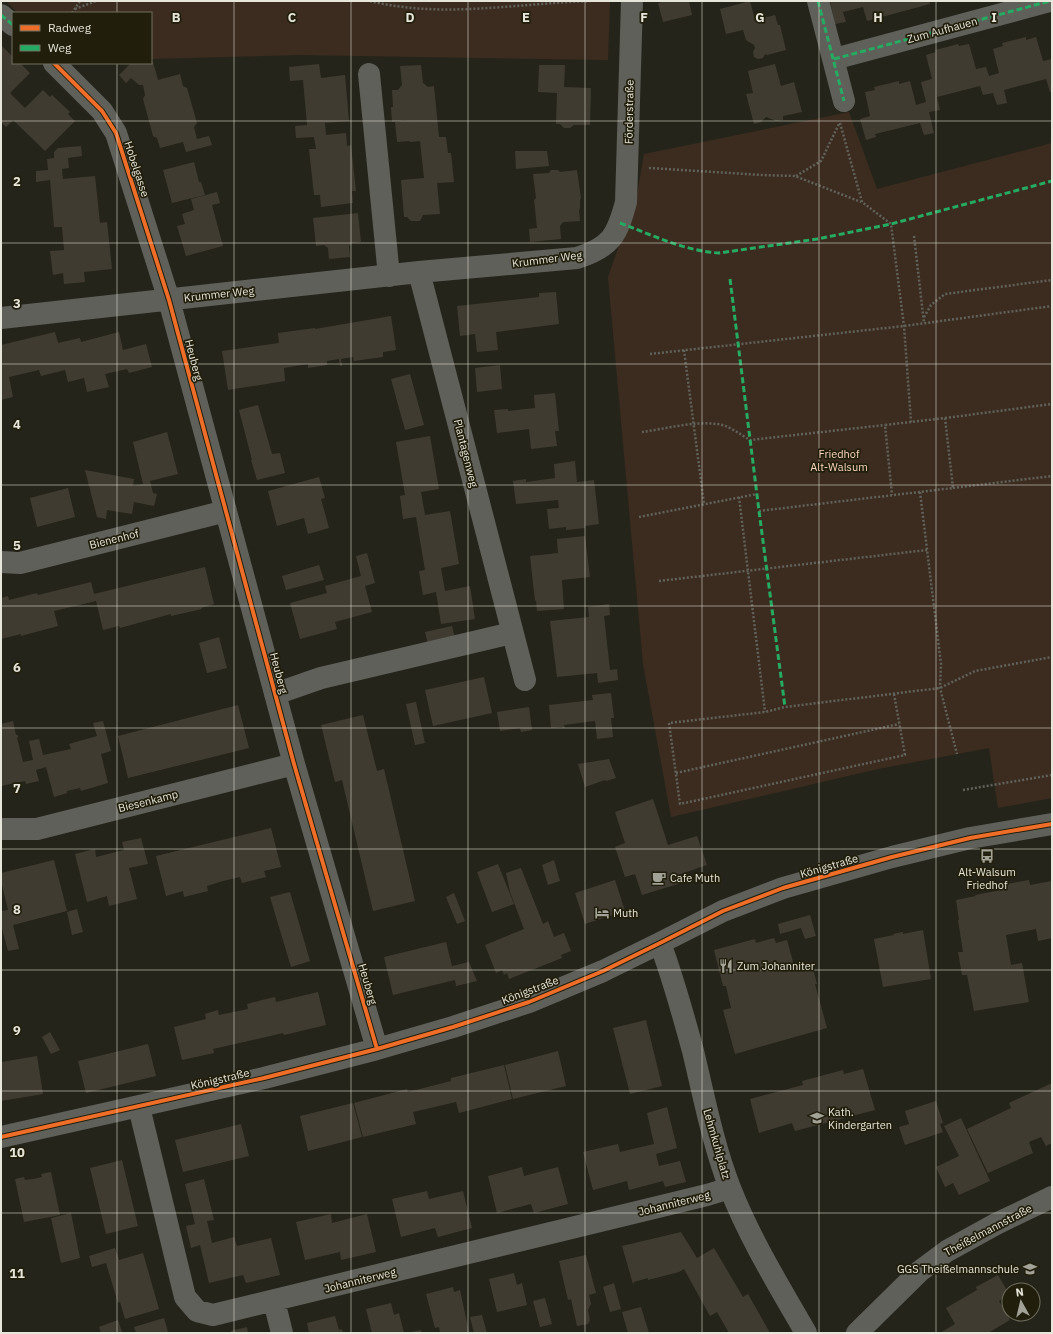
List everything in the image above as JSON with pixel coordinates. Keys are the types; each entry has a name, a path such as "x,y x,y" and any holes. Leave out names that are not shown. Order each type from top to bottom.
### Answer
{"street":[{"name":"Förderstraße","path":"620,223 626,202 628,166 632,1"},
{"path":"818,1 844,100"},
{"name":"Zum Aufhauen","path":"834,59 1050,1"},
{"path":"1,15 12,24"},
{"name":"Hobelgasse","path":"55,64 102,112 116,133 169,300"},
{"path":"369,74 388,276"},
{"name":"Krummer Weg","path":"1,318 419,272 577,258 593,253 609,242 620,223"},
{"name":"Plantagenweg","path":"419,272 525,680"},
{"name":"Heuberg","path":"169,300 294,764 377,1049"},
{"name":"Bienenhof","path":"1,562 20,563 226,512"},
{"path":"275,694 321,678 512,634"},
{"name":"Biesenkamp","path":"1,829 37,829 294,764"},
{"name":"Königstraße","path":"1,1137 264,1078 377,1049 453,1027 528,1002 603,971 723,911 783,888 892,857 962,840 1052,824"},
{"name":"Lehmkuhlplatz","path":"660,943 672,974 712,1132 730,1188 753,1239 806,1333"},
{"name":"Johanniterweg","path":"139,1107 185,1297 197,1311 213,1315 707,1195 730,1188"},
{"name":"Theißelmannstraße","path":"857,1333 920,1271 946,1251 996,1224 1052,1197"},
{"path":"274,1301 282,1333"}],"path":[{"path":"73,12 80,1"},
{"path":"75,9 96,1"},
{"path":"370,1 430,10 482,9 555,2 592,1"},
{"path":"795,176 821,161 840,123 844,100"},
{"path":"840,123 862,202"},
{"path":"628,166 795,176 862,202 892,224 904,326 911,422"},
{"path":"914,236 924,323"},
{"path":"924,317 931,305 946,294 1052,280"},
{"path":"650,354 904,326 1052,306"},
{"path":"684,350 704,504"},
{"path":"642,432 693,424 718,424 750,440 945,418 1052,404"},
{"path":"945,418 953,488"},
{"path":"885,425 892,495"},
{"path":"759,511 1052,476"},
{"path":"920,492 940,664 940,688 957,754"},
{"path":"639,518 756,494"},
{"path":"738,497 764,712"},
{"path":"659,581 927,550"},
{"path":"894,694 905,755 680,804 669,723 764,712 785,707 940,688 974,671 1052,657"},
{"path":"676,772 899,724"},
{"path":"963,790 1052,775"}],"green space":[{"path":"6,1 610,1 608,60 299,55 152,59 152,12 17,12"},
{"name":"Friedhof Alt-Walsum","path":"849,112 877,189 1052,143 1052,798 998,808 989,748 878,769 671,817 643,664 608,277 637,194 644,154"}],"building":[{"path":"665,1 689,1 692,15 663,22 658,3"},
{"path":"750,1 755,20 775,15 778,25 780,25 786,50 767,55 765,54 763,58 758,59 754,57 754,45 746,40 743,30 726,34 720,9"},
{"path":"830,1 929,1 930,4 867,21 863,7 843,12 846,22 835,24"},
{"path":"1026,37 1026,40 1036,37 1043,61 1052,59 1052,92 1050,92 1046,79 1004,90 1007,103 997,105 993,93 983,95 980,86 937,97 940,110 929,112 934,133 924,135 920,123 875,134 876,137 866,140 860,119 870,116 865,92 875,90 874,87 899,81 899,84 910,81 916,105 926,102 921,82 932,79 926,55 936,52 935,50 958,44 959,46 969,44 976,69 986,67 989,76 999,73 993,49 1003,46 1002,43"},
{"path":"1,45 12,56 12,64 21,64 30,73 10,93 25,108 43,90 50,97 52,95 70,112 68,114 75,121 45,151 13,120 6,127 1,122"},
{"path":"152,62 158,80 180,74 183,86 187,88 197,123 194,127 197,139 209,136 212,145 186,152 183,142 160,148 157,138 153,136 143,99 145,95 143,85 139,85 131,78 126,83 119,75 130,64 152,64"},
{"path":"319,64 321,78 345,75 349,121 325,123 326,135 346,133 347,146 351,145 356,191 352,191 353,203 321,207 320,195 314,195 309,149 316,149 314,137 296,138 295,126 307,125 303,80 290,81 289,67"},
{"path":"775,64 781,86 794,82 802,112 783,116 783,120 776,121 766,117 761,122 754,124 746,94 753,93 748,71"},
{"path":"421,65 423,83 428,87 434,86 439,137 446,137 448,153 451,153 454,182 437,183 440,214 423,215 420,221 411,221 407,217 404,217 401,180 424,178 420,141 397,142 395,122 409,120 392,122 392,90 398,90 402,85 400,66"},
{"path":"539,65 565,65 564,87 591,88 590,125 574,125 570,128 564,128 560,124 556,124 557,93 538,92"},
{"path":"81,146 82,156 68,158 69,168 62,169 63,179 95,176 100,223 107,222 112,269 84,272 85,282 64,284 63,273 53,275 50,251 64,250 62,227 54,227 50,180 36,182 36,171 48,170 47,159 54,158 54,152 58,148"},
{"path":"515,151 547,151 549,166 516,169"},
{"path":"194,162 199,182 201,182 205,195 172,203 163,170"},
{"path":"551,170 558,170 560,172 577,170 581,198 579,210 580,221 563,222 560,226 561,239 530,242 529,229 537,228 534,200 536,198 533,174 549,173"},
{"path":"217,192 220,203 212,205 223,246 186,256 177,226 185,224 182,214 194,210 191,199"},
{"path":"358,213 361,242 352,243 349,246 350,257 329,259 328,248 324,245 316,246 313,218"},
{"path":"556,292 559,324 496,332 498,350 477,352 475,334 460,336 457,306 539,297 539,293"},
{"path":"391,316 396,350 383,352 383,357 354,361 353,357 341,359 342,366 340,366 339,359 327,361 327,365 308,368 308,364 284,368 285,381 228,390 222,351 279,343 278,333 315,329"},
{"path":"55,332 58,343 80,338 81,342 119,332 123,350 146,344 152,367 129,373 127,369 105,374 109,387 87,392 84,378 68,382 65,370 41,376 39,370 9,377 13,397 1,400 1,345"},
{"path":"500,365 502,389 477,392 475,368"},
{"path":"410,374 424,425 405,430 391,379"},
{"path":"555,393 559,431 555,431 557,446 531,449 529,429 497,433 494,410 508,409 508,411 535,408 534,395"},
{"path":"258,405 272,454 280,453 285,473 257,480 239,410"},
{"path":"167,432 178,474 150,481 153,493 157,494 154,506 134,502 132,514 107,510 106,519 97,517 85,470 134,479 133,486 143,484 133,442"},
{"path":"430,436 439,489 421,492 425,515 450,511 459,564 441,568 445,591 470,586 475,619 441,624 436,592 423,595 419,571 425,570 416,517 403,519 400,496 405,495 396,442"},
{"path":"575,461 577,482 594,480 599,524 585,526 585,528 566,530 566,527 549,529 547,509 559,508 558,500 516,504 513,481 526,479 526,482 555,478 554,464"},
{"path":"319,477 325,498 321,499 329,528 308,534 304,518 277,526 268,491"},
{"path":"68,488 75,517 37,527 30,498"},
{"path":"585,536 590,577 562,580 564,609 537,611 530,556 558,553 557,539"},
{"path":"367,553 375,583 365,586 372,612 335,622 337,629 300,639 290,603 327,593 325,586 361,576 356,556"},
{"path":"319,565 324,580 286,590 282,576"},
{"path":"205,567 214,604 201,608 202,609 171,616 171,614 120,628 119,626 103,630 96,601 54,611 58,626 21,636 21,634 1,639 1,598 8,596 9,600 37,593 38,595 91,582 94,594"},
{"path":"609,604 610,615 604,616 610,670 617,669 618,680 598,683 597,673 557,677 550,621 589,617 588,607"},
{"path":"452,626 455,638 428,644 425,632"},
{"path":"219,637 227,668 207,673 199,643"},
{"path":"484,677 492,713 433,726 425,690"},
{"path":"611,693 614,718 611,718 613,737 597,739 595,721 564,725 565,728 551,728 549,705 593,700 592,695"},
{"path":"416,702 425,743 415,745 406,704"},
{"path":"238,705 249,748 128,778 118,736"},
{"path":"529,707 532,730 521,732 520,728 500,731 497,712"},
{"path":"363,715 377,771 384,769 415,901 373,911 342,780 335,782 321,725"},
{"path":"13,721 16,735 18,735 17,738 23,762 33,760 29,741 39,739 43,755 71,749 69,744 97,736 93,723 103,721 111,751 101,754 108,783 81,791 80,788 67,791 67,793 54,797 46,767 36,770 39,781 26,784 25,781 1,786 1,724"},
{"path":"609,759 616,778 585,787 578,764"},
{"path":"653,799 668,845 697,836 707,865 678,875 681,883 642,895 635,874 625,877 615,847 625,843 615,812"},
{"path":"271,828 281,867 264,871 266,877 242,883 240,877 207,886 208,891 184,897 183,891 166,896 156,856"},
{"path":"141,838 148,864 129,868 137,899 109,906 107,896 87,902 75,854 95,849 96,857 124,850 122,842"},
{"path":"54,860 67,911 13,925 19,949 8,951 1,925 1,911 8,910 1,881 1,873"},
{"path":"554,860 560,881 548,885 542,865"},
{"path":"498,864 514,904 492,912 477,872"},
{"path":"521,868 543,924 548,921 554,937 564,933 571,951 561,955 562,958 509,979 507,973 504,975 502,970 496,973 485,945 524,929 510,892 506,873"},
{"path":"615,880 625,911 585,924 575,893"},
{"path":"1029,880 1030,885 1052,881 1052,938 1038,941 1036,929 1006,935 1011,965 1022,963 1029,1002 974,1011 967,975 962,975 958,952 963,952 956,900 1006,889 1006,884"},
{"path":"290,892 310,961 291,967 270,897"},
{"path":"454,893 465,921 457,924 446,897"},
{"path":"77,909 83,932 72,935 67,912"},
{"path":"810,915 816,936 805,939 801,928 780,934 778,924"},
{"path":"923,930 931,979 883,987 874,939 903,932 903,934"},
{"path":"774,938 776,943 787,940 795,969 806,966 813,969 817,984 815,984 827,1028 735,1054 723,1010 731,1008 726,986 723,986 714,950 755,939 756,943"},
{"path":"446,942 452,966 469,962 477,981 456,986 455,980 393,995 384,957"},
{"path":"318,992 326,1025 213,1049 214,1053 182,1060 174,1027 206,1019 205,1014 218,1010 219,1015 248,1009 247,1004 262,1000 275,997 276,1002"},
{"path":"646,1020 662,1086 630,1094 613,1028"},
{"path":"50,1032 60,1050 51,1054 42,1037"},
{"path":"148,1044 156,1076 86,1093 78,1061"},
{"path":"558,1051 566,1086 513,1099 505,1065"},
{"path":"37,1056 43,1094 1,1101 1,1062"},
{"path":"504,1065 512,1099 459,1113 456,1102 413,1112 416,1124 363,1137 354,1103 407,1089 408,1092 451,1081 451,1078"},
{"path":"863,1069 875,1110 795,1131 792,1123 759,1133 750,1099 803,1085 802,1081 843,1070 844,1074"},
{"path":"1052,1083 1052,1143 1046,1146 1041,1137 1029,1142 1033,1153 988,1173 967,1129 1011,1108 1009,1103"},
{"path":"936,1101 943,1123 940,1124 943,1132 905,1145 899,1127 909,1124 905,1111"},
{"path":"353,1103 362,1137 308,1151 300,1116"},
{"path":"667,1107 677,1148 656,1154 659,1166 680,1161 686,1182 665,1187 663,1181 629,1190 627,1181 593,1190 583,1152 618,1144 620,1152 654,1144 647,1113"},
{"path":"961,1118 990,1181 959,1195 953,1183 945,1187 936,1167 959,1156 944,1126"},
{"path":"241,1124 249,1156 183,1172 175,1140"},
{"path":"122,1160 138,1226 106,1234 90,1168"},
{"path":"522,1167 524,1176 558,1167 568,1204 534,1213 531,1204 497,1213 488,1176"},
{"path":"51,1172 60,1215 24,1222 15,1179 24,1177 25,1180 33,1179 42,1177 41,1174"},
{"path":"204,1179 214,1220 207,1221 212,1243 234,1237 237,1246 271,1238 280,1275 246,1283 243,1275 209,1283 200,1245 191,1248 186,1226 195,1224 185,1184"},
{"path":"427,1191 429,1199 463,1191 472,1228 438,1237 435,1228 401,1237 392,1199"},
{"path":"71,1213 80,1258 61,1263 51,1218"},
{"path":"331,1214 332,1223 367,1214 376,1252 341,1260 340,1252 305,1260 296,1222"},
{"path":"681,1232 697,1258 714,1248 743,1297 748,1294 770,1333 729,1333 717,1312 710,1316 684,1269 679,1272 634,1282 633,1284 622,1246"},
{"path":"115,1248 119,1260 143,1253 159,1309 125,1319 120,1302 118,1303 106,1263 92,1267 89,1256"},
{"path":"586,1255 596,1293 589,1295 591,1304 588,1310 590,1320 588,1324 577,1326 571,1299 568,1300 559,1261"},
{"path":"514,1273 517,1285 522,1283 527,1305 497,1312 489,1279"},
{"path":"998,1275 1002,1282 1001,1300 999,1301 1001,1304 1001,1322 1007,1322 988,1333 940,1333 955,1324 946,1308 977,1290 976,1287"},
{"path":"614,1283 621,1309 610,1312 603,1287"},
{"path":"453,1287 454,1292 460,1290 469,1332 440,1333 439,1327 435,1328 426,1294"},
{"path":"545,1298 552,1324 540,1327 533,1301"},
{"path":"391,1303 394,1315 399,1313 404,1333 372,1333 366,1309"},
{"path":"641,1307 649,1333 628,1333 622,1312"},
{"path":"482,1315 487,1333 474,1333 470,1317"},
{"path":"335,1316 339,1330 342,1329 343,1333 309,1333 307,1323"},
{"path":"164,1318 168,1332 136,1333 134,1327"},
{"path":"118,1320 122,1332 101,1333 99,1327"},
{"path":"247,1327 248,1333 231,1333 231,1331"},
{"path":"421,1330 422,1333 410,1333 410,1332"}],"marked path":[{"path":"818,1 844,101"},
{"path":"834,59 1050,1"},
{"path":"1,15 12,24"},
{"path":"620,223 681,246 706,252 719,253 817,239 891,224 1052,181"},
{"path":"730,279 785,707"}],"cycle path":[{"path":"55,64 102,111 116,133 169,300 294,764 377,1049"},
{"path":"1,1137 264,1078 377,1049 453,1027 529,1002 603,971 723,911 783,888 892,857 970,838 1052,824"}],"place":[{"name":"Alt-Walsum Friedhof","path":"987,856"},
{"name":"Cafe Muth","path":"659,878"},
{"name":"Muth","path":"602,913"},
{"name":"Zum Johanniter","path":"726,966"},
{"name":"Kath. Kindergarten","path":"817,1118"},
{"name":"GGS Theißelmannschule","path":"1030,1269"}]}
